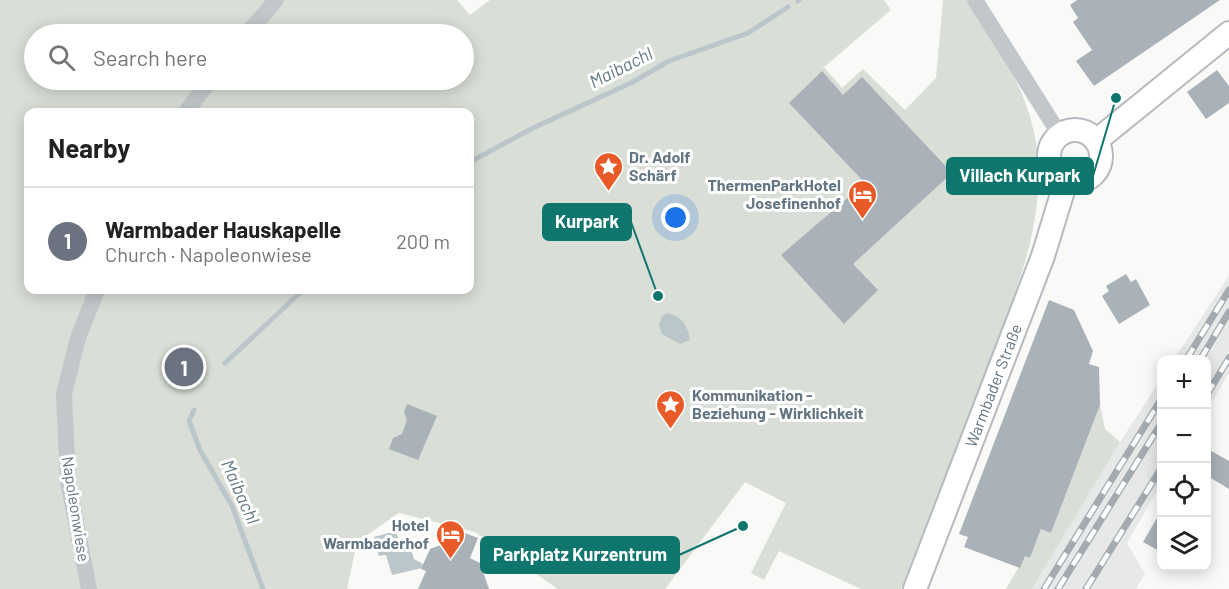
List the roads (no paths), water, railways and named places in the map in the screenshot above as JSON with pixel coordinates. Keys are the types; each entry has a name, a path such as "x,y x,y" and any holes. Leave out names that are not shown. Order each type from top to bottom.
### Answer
{"street":[{"path":"256,24 276,0"},
{"path":"975,0 1060,135"},
{"path":"1096,141 1229,33"},
{"path":"189,108 202,90"},
{"path":"1075,130 1090,135 1096,141 1101,156 1096,172 1082,181 1066,181 1056,174 1049,162 1051,146 1060,135 1075,130"},
{"name":"Warmbader Straße","path":"915,589 1043,256 1066,181"},
{"name":"Napoleonwiese","path":"89,589 68,481 64,394 78,338 95,294"}],"waterway":[{"name":"Maibachl","path":"474,160 533,128 631,83 669,61 748,33 788,7"},
{"name":"Maibachl","path":"225,363 299,294"},
{"name":"Maibachl","path":"194,410 189,421 200,450 232,506 263,589"}],"railway":[{"path":"1189,355 1229,290"},
{"path":"1203,355 1229,312"},
{"path":"1211,388 1229,358"},
{"path":"1044,589 1157,406"},
{"path":"1058,589 1157,430"},
{"path":"1086,589 1157,475"}],"place":[{"name":"Villach Kurpark","path":"1116,98"},
{"name":"Dr. Adolf Schärf","path":"608,192"},
{"name":"ThermenParkHotel Josefinenhof","path":"862,220"},
{"name":"Kurpark","path":"658,296"},
{"name":"Warmbader Hauskapelle","path":"184,367"},
{"name":"Kommunikation - Beziehung - Wirklichkeit","path":"671,430"},
{"name":"Parkplatz Kurzentrum","path":"743,526"},
{"name":"Hotel Warmbaderhof","path":"450,560"}]}
